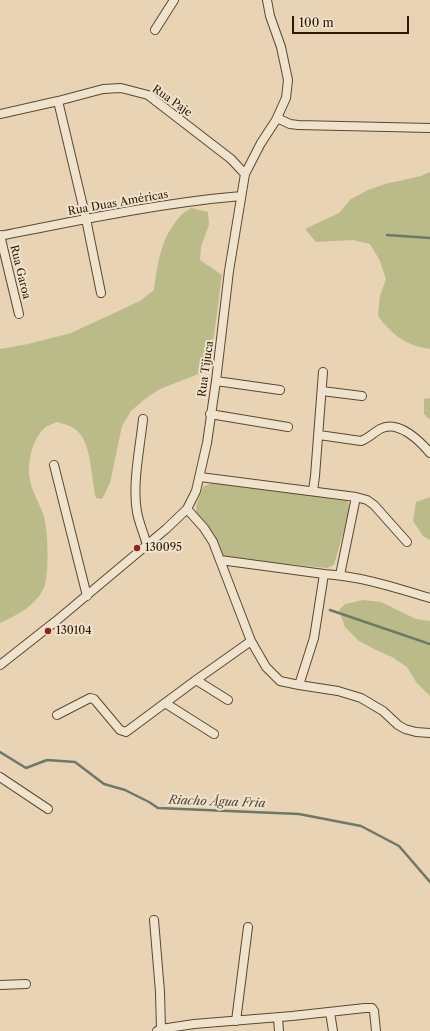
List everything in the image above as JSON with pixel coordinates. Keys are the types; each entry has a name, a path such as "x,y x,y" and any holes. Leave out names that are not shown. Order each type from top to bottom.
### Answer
{"street":[{"path":"155,30 174,0"},
{"name":"Rua Tijuca","path":"0,665 87,596 188,509 196,491 207,444 229,271 245,174 260,144 277,118 286,98 288,80 282,47 270,16 267,0"},
{"name":"Rua Paje","path":"0,114 103,89 121,88 148,95 231,159 245,174"},
{"path":"58,101 86,219 101,294"},
{"path":"277,118 290,124 298,125 430,128"},
{"name":"Rua Duas Américas","path":"0,236 86,219 206,199 241,196"},
{"name":"Rua Garoa","path":"0,236 19,314"},
{"path":"313,492 319,435 323,372"},
{"path":"216,381 280,390"},
{"path":"322,391 362,396"},
{"path":"210,414 288,427"},
{"path":"143,419 137,473 136,504 137,513 147,545"},
{"path":"319,435 361,441 368,438 381,428 391,427 406,431 430,453"},
{"path":"54,465 87,596"},
{"path":"200,476 356,497 367,500 374,505 407,542"},
{"path":"340,575 356,497"},
{"path":"188,509 204,528 213,542 251,641 259,656 272,673 280,680 299,685 338,691 361,698 383,711 398,725 405,729 416,732 430,733"},
{"path":"220,560 340,575 430,598"},
{"path":"299,685 314,638 324,574"},
{"path":"57,715 90,698 94,700 120,730 124,732 129,731 196,680 251,641"},
{"path":"196,680 228,700"},
{"path":"165,704 214,734"},
{"path":"0,777 48,810"},
{"path":"154,920 160,992 159,1030 194,1024 278,1018 372,1008 374,1010 376,1031"},
{"path":"236,1021 248,927"},
{"path":"0,985 26,984"},
{"path":"330,1012 333,1031"},
{"path":"278,1018 279,1031"}],"green space":[{"path":"430,172 430,349 406,342 394,334 378,316 380,296 386,279 380,261 370,244 353,240 316,242 305,229 339,213 351,199 368,190 385,184 421,176"},
{"path":"191,208 208,212 209,225 201,247 200,260 222,275 210,366 206,371 160,389 131,411 122,426 110,483 102,499 96,498 88,451 81,434 71,426 57,422 47,426 41,431 32,451 29,474 31,485 43,512 48,554 47,576 43,590 30,606 19,614 0,623 0,349 28,344 71,333 140,301 154,290 158,262 167,236 180,216"},
{"path":"430,398 430,420 424,414 424,399"},
{"path":"213,482 347,499 350,509 334,565 327,568 229,558 223,556 214,537 196,512 196,506 203,487"},
{"path":"430,497 430,540 423,536 413,521 416,502"},
{"path":"363,600 381,602 416,619 430,621 430,696 416,682 407,667 392,657 359,641 345,627 339,610 345,604"}],"waterway":[{"name":"Riacho Água Fria","path":"387,235 430,238"},
{"path":"330,610 430,644"},
{"name":"Riacho Água Fria","path":"0,752 26,768 47,760 75,762 104,784 125,790 158,808 299,814 361,826 399,846 430,882"}],"place":[{"name":"130095","path":"137,548"},
{"name":"130104","path":"48,631"}]}
